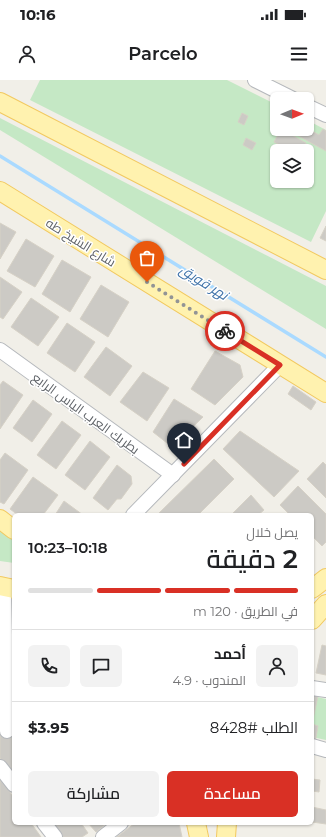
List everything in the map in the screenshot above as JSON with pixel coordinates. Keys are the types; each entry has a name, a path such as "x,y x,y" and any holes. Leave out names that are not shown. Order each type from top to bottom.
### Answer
{"main road":[{"path":"0,102 326,270"},
{"name":"شارع الشيخ طه","path":"0,191 326,393"},
{"path":"0,519 12,528"},
{"path":"314,587 326,578"},
{"path":"314,618 326,604"},
{"path":"196,825 199,837"},
{"path":"226,837 228,825"}],"street":[{"path":"255,80 279,92"},
{"path":"314,110 326,116"},
{"name":"بطريك العرب الياس الرابع","path":"0,350 173,475"},
{"path":"135,513 280,365"},
{"path":"6,587 2,665 7,731"},
{"path":"314,688 326,690"},
{"path":"314,747 326,750"},
{"path":"0,767 12,782"},
{"path":"46,825 55,837"},
{"path":"104,837 119,825"}],"green space":[{"path":"40,80 227,80 270,102 270,136 314,136 314,124 326,130 326,211 311,242 30,100"},
{"path":"0,118 326,286 326,329 0,130"},
{"path":"0,530 12,539 12,563 0,561"},
{"path":"314,696 326,699 326,740 314,737"}],"building":[{"path":"242,113 248,116 244,125 238,122"},
{"path":"323,129 326,131 326,151 299,136 314,136 314,132 319,135"},
{"path":"277,136 294,136 306,143 278,144 274,142"},
{"path":"246,138 256,143 252,150 243,145"},
{"path":"0,223 16,232 0,259"},
{"path":"326,226 326,241 320,238"},
{"path":"26,239 54,256 35,287 7,271"},
{"path":"62,260 91,277 70,312 42,294"},
{"path":"0,277 22,292 3,319 0,317"},
{"path":"101,285 129,302 108,337 80,319"},
{"path":"31,298 59,317 38,346 11,327"},
{"path":"67,323 95,342 75,372 47,353"},
{"path":"106,347 132,366 110,396 84,377"},
{"path":"215,351 240,365 243,377 215,405 191,389"},
{"path":"143,372 169,388 147,421 120,402"},
{"path":"3,381 23,395 0,429 0,385"},
{"path":"293,386 316,402 311,410 288,394"},
{"path":"174,399 203,417 176,443 167,443 153,432"},
{"path":"33,400 52,414 32,442 13,428"},
{"path":"62,421 81,435 56,469 37,455"},
{"path":"240,431 299,471 274,497 223,449"},
{"path":"90,441 110,457 85,490 65,475"},
{"path":"5,453 28,470 4,504 0,502 0,460"},
{"path":"214,459 234,479 200,513 159,513"},
{"path":"323,462 326,465 326,498 307,479"},
{"path":"117,465 131,476 132,484 121,499 117,499 108,510 93,498"},
{"path":"33,477 58,495 44,513 15,513 10,509"},
{"path":"298,486 326,514 326,542 322,546 314,538 314,513 288,513 280,505"},
{"path":"251,495 264,510 260,513 233,513"},
{"path":"64,501 80,513 56,513"},
{"path":"322,645 326,646 326,675 316,673"},
{"path":"314,695 318,696 314,715"},
{"path":"314,725 318,726 314,743"},
{"path":"12,731 12,774 0,758 0,736"},
{"path":"0,778 12,795 12,825 32,825 41,837 0,837"},
{"path":"314,779 320,780 319,792 314,791"},
{"path":"314,807 326,810 326,824 314,822"},
{"path":"51,825 82,825 88,833 82,837 60,837"},
{"path":"90,825 105,825 96,832"},
{"path":"132,825 179,825 182,837 117,837"}],"waterway":[{"name":"نهر قويق","path":"0,156 326,357"}],"way so far":[{"path":"147,282 225,331"}],"route":[{"path":"184,464 280,365 225,331"}]}
